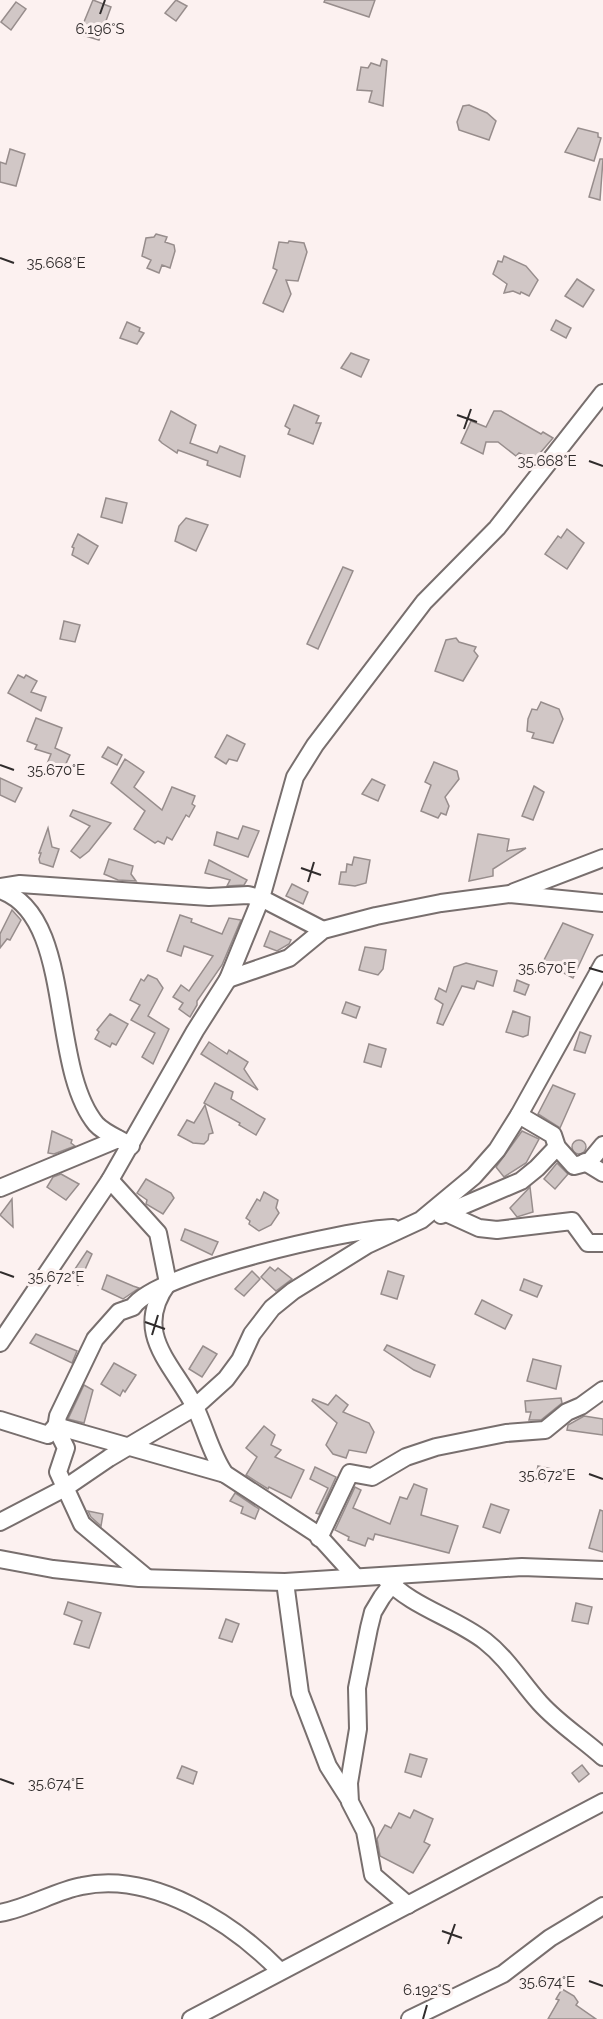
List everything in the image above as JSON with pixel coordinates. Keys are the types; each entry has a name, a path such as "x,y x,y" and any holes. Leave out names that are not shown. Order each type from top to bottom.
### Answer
{"street":[{"path":"2,1339 110,1180 124,1142 228,979 261,898 295,777 315,745 424,602 497,528 603,393"},
{"path":"510,894 603,858"},
{"path":"3,887 209,897 249,895 261,898 323,930"},
{"path":"0,907 3,887"},
{"path":"3,887 37,921 50,958 74,1082 88,1114 98,1126 124,1142"},
{"path":"228,979 289,958 323,930 376,915 510,894 603,903"},
{"path":"421,1220 487,1162 519,1115 603,964"},
{"path":"519,1115 553,1135 557,1147 574,1166 592,1159 603,1145"},
{"path":"0,1188 124,1142"},
{"path":"0,1522 65,1488 195,1407 226,1379 240,1360 252,1334 272,1308 313,1277 400,1228 446,1214 520,1181 537,1168 557,1147"},
{"path":"585,1162 603,1173"},
{"path":"110,1180 158,1233 168,1283 154,1309 154,1331 166,1364 195,1407 218,1463 225,1474"},
{"path":"446,1214 479,1228 497,1230 572,1221 588,1243 603,1243"},
{"path":"0,1420 48,1435 56,1426 62,1404 105,1325 119,1312 133,1307 139,1298 168,1283 301,1243 362,1231 400,1228"},
{"path":"320,1538 350,1473 372,1478 406,1457 436,1447 506,1433 544,1430 603,1390"},
{"path":"56,1426 225,1474 380,1578 407,1599 483,1640 504,1657 553,1716 574,1737 588,1744 603,1757"},
{"path":"56,1426 66,1448 58,1472 82,1524 147,1578"},
{"path":"0,1559 53,1569 147,1578 285,1582 380,1578 522,1566 603,1570"},
{"path":"350,1802 349,1783 358,1729 357,1688 380,1578"},
{"path":"285,1582 300,1693 328,1766 350,1802 364,1831 373,1875 408,1905"},
{"path":"191,2019 603,1802"},
{"path":"0,1913 24,1909 82,1886 117,1884 161,1892 193,1906 244,1938 280,1971"},
{"path":"410,2019 503,1974 550,1938 603,1906"}],"building":[{"path":"93,0 111,7 99,40 79,34"},
{"path":"176,0 187,6 176,21 165,13"},
{"path":"325,0 375,0 369,17 324,2"},
{"path":"16,2 26,9 11,30 1,22"},
{"path":"382,59 387,61 383,106 369,102 372,91 357,90 361,67 368,68 371,63 380,66"},
{"path":"469,105 487,113 496,121 489,140 459,130 457,122 463,106"},
{"path":"578,128 598,133 598,137 601,138 594,161 565,152"},
{"path":"10,149 25,154 16,186 0,182 0,162 6,164"},
{"path":"600,159 603,159 600,200 589,197"},
{"path":"156,234 167,237 165,242 174,245 175,251 170,268 162,265 159,273 147,268 151,260 142,256 146,238 154,237"},
{"path":"289,241 304,243 307,252 298,281 286,280 291,294 283,312 263,303 277,270 273,268 279,242 288,243"},
{"path":"504,256 526,266 538,280 529,296 513,291 504,293 507,284 493,274 498,261 502,262"},
{"path":"577,279 594,290 583,307 565,296"},
{"path":"556,320 571,328 566,338 551,330"},
{"path":"127,322 140,328 139,331 144,333 137,344 120,338"},
{"path":"351,353 369,360 361,377 341,368"},
{"path":"294,405 319,416 316,423 321,423 313,444 288,434 290,429 285,426"},
{"path":"171,411 196,425 190,443 217,453 220,446 245,456 240,477 207,465 208,461 178,450 177,453 162,443 159,440"},
{"path":"494,411 501,411 541,434 543,432 553,438 534,460 519,453 516,456 498,442 486,442 483,454 461,443 471,421 486,427"},
{"path":"106,498 127,503 122,523 101,517"},
{"path":"186,518 208,525 196,551 175,541 179,526"},
{"path":"567,529 584,543 567,569 545,554 558,536 561,538"},
{"path":"78,534 98,546 88,564 72,555 74,548 72,547"},
{"path":"343,567 353,571 318,649 307,644"},
{"path":"64,621 80,625 75,642 60,639"},
{"path":"456,638 459,642 476,647 474,651 478,656 463,681 435,671 446,640"},
{"path":"18,675 24,678 26,675 37,681 31,692 46,697 41,711 8,693"},
{"path":"541,702 559,709 563,719 553,743 532,738 534,733 527,731 532,709 537,710"},
{"path":"36,718 62,728 55,748 70,755 63,770 47,764 51,754 35,749 37,745 27,741"},
{"path":"227,735 245,744 237,761 229,759 226,764 215,757"},
{"path":"108,747 122,755 117,765 102,757"},
{"path":"125,759 144,772 134,787 162,810 172,787 195,796 192,804 195,806 189,817 186,815 172,840 167,837 164,844 158,841 155,843 134,829 145,811 111,783"},
{"path":"434,762 457,771 459,779 445,797 449,806 446,815 441,813 438,818 421,811 431,785 425,782"},
{"path":"0,778 22,788 15,802 0,795"},
{"path":"372,779 385,785 378,801 362,794"},
{"path":"534,786 544,792 533,820 522,816"},
{"path":"73,810 111,823 89,851 80,858 71,851 90,826 70,816"},
{"path":"243,826 259,831 248,857 214,845 217,832 238,839"},
{"path":"48,828 52,847 59,849 53,867 40,863 39,859"},
{"path":"478,834 509,839 507,851 526,848 493,869 493,876 469,881"},
{"path":"354,857 370,860 366,883 355,886 339,884 341,872 346,872 347,864 352,865"},
{"path":"109,859 133,866 131,874 136,881 118,880 104,874"},
{"path":"209,860 247,880 244,885 227,886 230,880 205,873"},
{"path":"292,884 308,892 303,904 286,896"},
{"path":"12,910 21,920 10,940 7,939 0,948 0,934"},
{"path":"180,915 192,919 191,922 222,934 229,918 241,920 222,965 197,1001 190,1017 179,1009 183,1003 173,997 181,985 189,991 213,956 184,946 181,956 167,951"},
{"path":"563,923 593,935 573,978 543,962"},
{"path":"270,931 291,940 289,944 277,951 264,946"},
{"path":"365,947 386,950 383,969 378,975 359,970"},
{"path":"466,963 497,971 493,986 477,981 474,989 462,986 443,1025 437,1023 443,1004 435,999 439,988 446,992 454,967"},
{"path":"148,975 157,979 163,988 148,1016 169,1029 153,1064 142,1057 155,1033 131,1020 140,1005 130,1000 141,979 144,981"},
{"path":"517,980 529,985 525,995 514,991"},
{"path":"346,1002 360,1007 356,1018 342,1013"},
{"path":"513,1011 530,1017 528,1035 523,1037 506,1032"},
{"path":"110,1014 128,1024 116,1045 112,1043 110,1047 95,1039 99,1032 97,1030"},
{"path":"580,1032 591,1036 585,1053 574,1050"},
{"path":"209,1042 227,1054 229,1050 248,1062 244,1069 258,1090 201,1054"},
{"path":"369,1044 386,1049 381,1067 364,1062"},
{"path":"215,1083 233,1092 231,1099 265,1119 256,1135 239,1125 240,1123 204,1103"},
{"path":"553,1085 575,1094 560,1128 538,1114"},
{"path":"205,1105 213,1133 209,1134 208,1140 204,1144 193,1143 178,1135 187,1120 194,1123"},
{"path":"52,1131 72,1140 71,1143 75,1146 54,1154 48,1153"},
{"path":"522,1131 539,1139 526,1163 504,1177 496,1167"},
{"path":"579,1140 584,1142 586,1147 584,1152 579,1154 574,1152 572,1147 574,1142"},
{"path":"557,1163 568,1174 555,1189 544,1179"},
{"path":"61,1174 79,1184 66,1200 47,1187 53,1177"},
{"path":"146,1179 171,1193 174,1198 163,1214 146,1204 147,1200 137,1193"},
{"path":"530,1187 533,1212 517,1217 510,1208"},
{"path":"264,1192 278,1200 276,1208 279,1213 271,1225 259,1231 249,1224 250,1221 246,1218 257,1199 260,1201"},
{"path":"12,1199 13,1227 0,1215"},
{"path":"185,1229 218,1242 212,1255 181,1240"},
{"path":"87,1251 92,1254 78,1285 69,1278"},
{"path":"270,1267 275,1271 278,1268 292,1279 276,1291 261,1277"},
{"path":"252,1271 260,1279 244,1296 235,1289"},
{"path":"388,1271 404,1276 397,1299 381,1294"},
{"path":"107,1275 139,1288 123,1299 102,1289"},
{"path":"524,1279 542,1286 537,1297 520,1290"},
{"path":"482,1300 512,1315 505,1329 475,1314"},
{"path":"36,1334 77,1351 72,1363 30,1343"},
{"path":"387,1345 435,1365 430,1377 414,1370 384,1350"},
{"path":"203,1346 217,1354 202,1377 189,1369"},
{"path":"533,1359 561,1366 556,1389 527,1381"},
{"path":"114,1363 136,1375 120,1396 101,1384"},
{"path":"84,1385 93,1390 84,1423 68,1419"},
{"path":"336,1395 348,1405 343,1412 369,1423 374,1432 366,1453 349,1450 346,1458 333,1454 326,1445 337,1423 312,1401 313,1399 328,1405"},
{"path":"561,1398 562,1403 541,1420 529,1420 531,1412 526,1412 525,1401"},
{"path":"584,1416 603,1419 603,1435 567,1430 568,1425"},
{"path":"264,1426 275,1435 271,1445 281,1450 275,1457 304,1470 291,1498 269,1487 268,1489 246,1475 257,1457 246,1448"},
{"path":"538,1466 552,1469 549,1483 535,1480"},
{"path":"315,1467 336,1477 319,1514 316,1513 328,1488 310,1479"},
{"path":"414,1484 427,1489 421,1515 458,1526 449,1553 375,1534 373,1540 368,1538 365,1546 348,1540 349,1537 335,1530 355,1487 361,1490 353,1508 390,1524 400,1497 407,1499"},
{"path":"235,1493 259,1509 255,1519 241,1513 243,1507 230,1501"},
{"path":"491,1504 509,1510 500,1533 483,1527"},
{"path":"600,1510 603,1511 603,1552 589,1548"},
{"path":"88,1511 103,1514 101,1526 91,1517"},
{"path":"68,1602 101,1613 89,1648 74,1644 82,1621 64,1614"},
{"path":"576,1603 592,1607 588,1624 572,1621"},
{"path":"226,1619 239,1624 232,1642 219,1638"},
{"path":"410,1754 427,1759 421,1777 405,1772"},
{"path":"582,1765 589,1774 579,1782 572,1773"},
{"path":"182,1766 197,1772 193,1784 177,1778"},
{"path":"414,1810 433,1819 424,1842 430,1845 413,1873 380,1856 377,1839 385,1825 391,1828 399,1813 410,1818"},
{"path":"562,1989 574,1996 578,2002 576,2005 596,2019 548,2019 559,2000 556,1999"}]}
